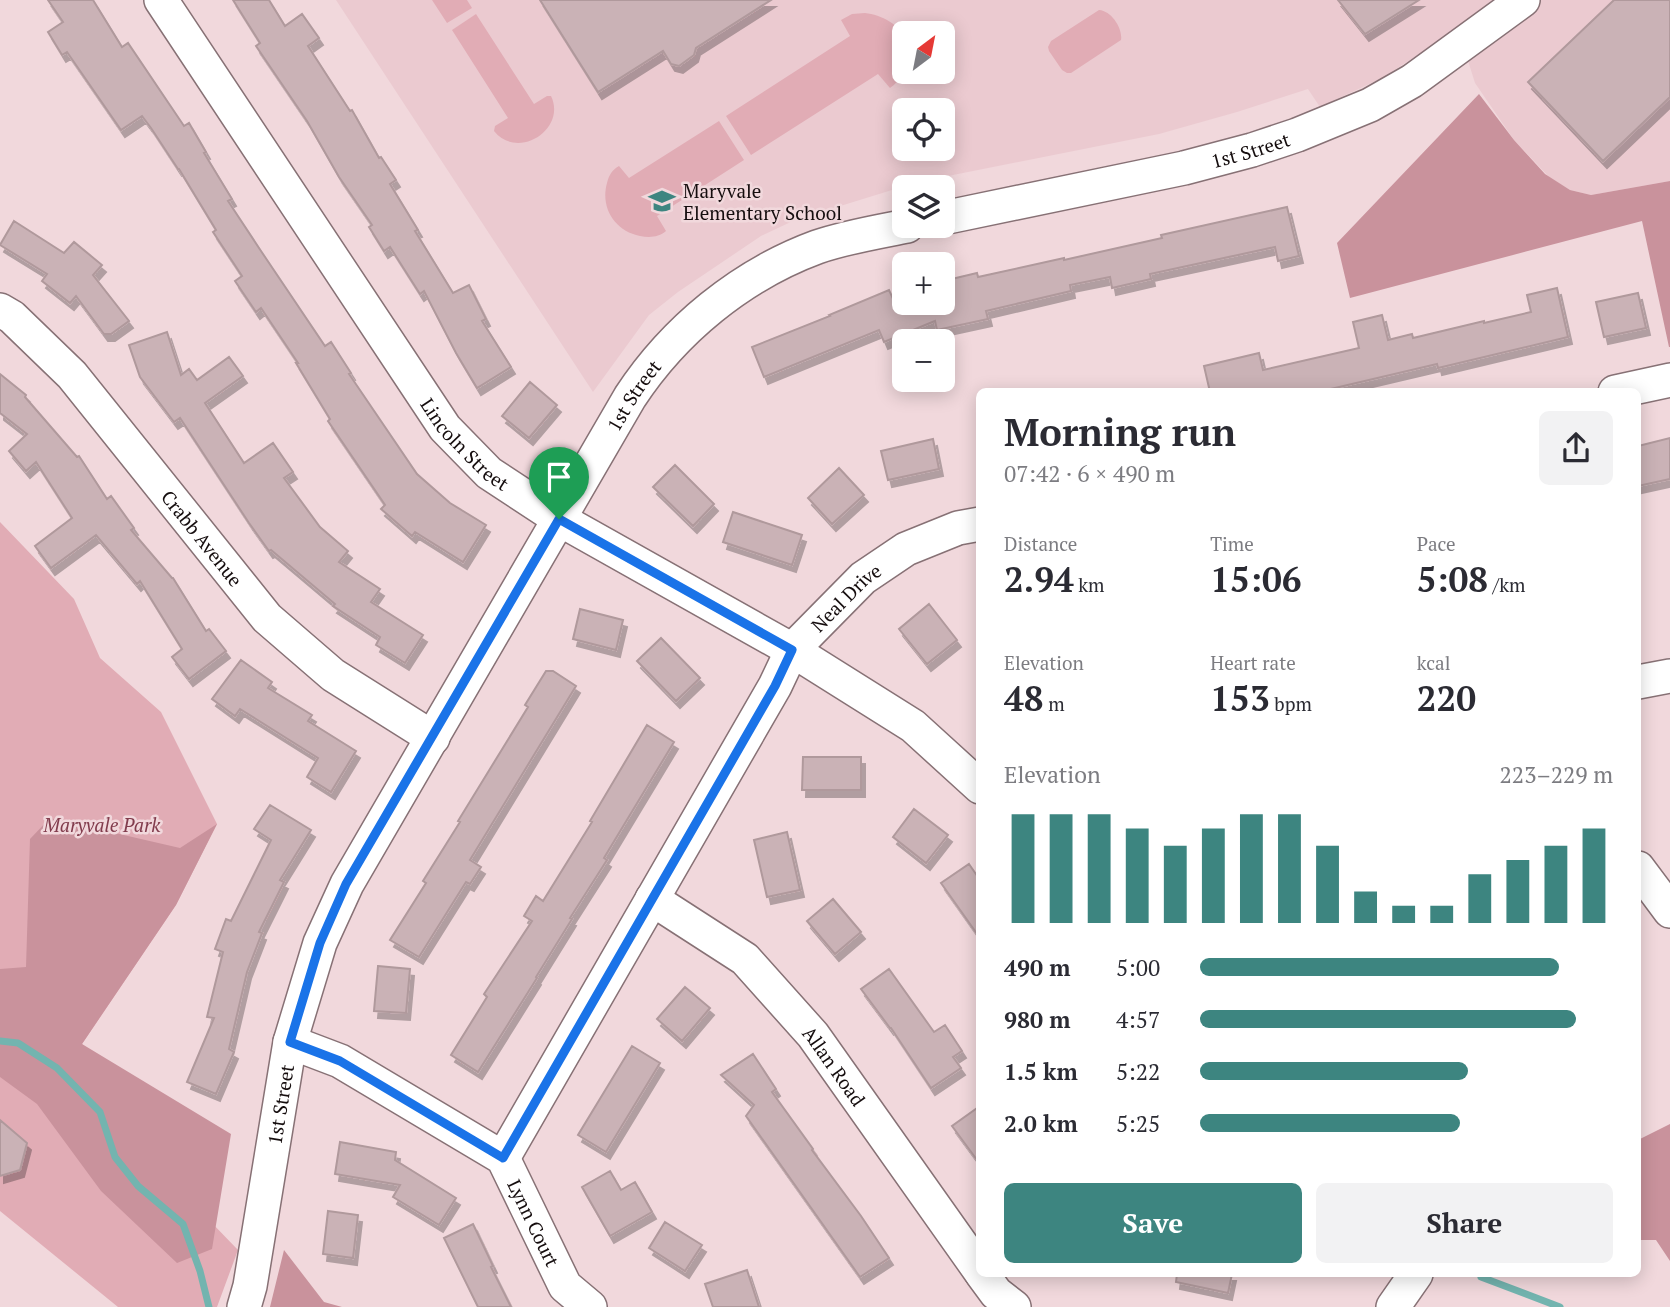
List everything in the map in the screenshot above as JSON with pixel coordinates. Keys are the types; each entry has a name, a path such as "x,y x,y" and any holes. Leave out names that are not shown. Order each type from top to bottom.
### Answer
{"street":[{"name":"Lincoln Street","path":"161,0 444,428 489,473 559,519 792,650 913,726 976,783"},
{"name":"1st Street","path":"955,216 1184,168 1297,135 1370,106 1412,81 1522,0"},
{"name":"1st Street","path":"244,1307 250,1286 290,1042 320,943 346,884 630,397 645,374 674,341 703,313 738,288 817,247 892,229"},
{"name":"Crabb Avenue","path":"0,310 12,317 72,375 267,618 333,675 433,738"},
{"path":"1633,388 1670,380"},
{"name":"Neal Drive","path":"503,1158 775,686 792,650 863,578 906,549 958,528 976,525"},
{"path":"1641,681 1670,676"},
{"path":"1641,872 1670,911"},
{"name":"Allan Road","path":"652,899 746,959 813,1035 976,1265"},
{"name":"Lynn Court","path":"290,1042 340,1061 503,1158 565,1286 590,1307"},
{"name":"Allan Road","path":"985,1277 996,1293 1014,1307"},
{"path":"1393,1307 1414,1277"}],"shaded area":[{"name":"Maryvale Elementary School","path":"336,0 1670,0 1670,181 1591,195 1570,190 1550,178 1514,140 1475,83 1458,29 1382,78 1320,107 1308,89 1159,134 953,175 892,175 892,190 795,220 761,236 649,315 593,392"},
{"path":"1479,94 1514,140 1545,174 1570,190 1591,195 1670,181 1670,347 1642,221 1350,298 1337,243"},
{"path":"50,818 180,848 217,824 176,905 82,1044 231,1134 212,1249 177,1263 101,1191 37,1104 0,1077 0,969 26,967 30,839"},
{"path":"1670,1124 1670,1261 1656,1240 1641,1240 1641,1138"},
{"path":"284,1250 324,1302 342,1307 270,1307"}],"green space":[{"path":"432,0 467,0 472,8 447,23"},
{"path":"1099,10 1116,21 1121,40 1067,73 1049,51 1051,41"},
{"path":"865,13 892,23 892,84 895,84 890,88 878,74 751,155 726,116 850,36 841,20 852,14"},
{"path":"476,14 534,104 551,96 554,108 552,120 538,137 527,142 515,143 494,131 495,126 508,118 452,30"},
{"path":"719,121 744,160 657,216 666,231 660,235 640,236 617,224 608,209 605,192 614,169 619,166 629,178"},
{"name":"Maryvale Park","path":"0,522 74,599 100,658 161,712 217,824 176,905 82,1044 180,1190 238,1250 217,1307 118,1307 0,1211"}],"building":[{"path":"48,0 93,0 122,47 128,43 184,126 189,123 232,199 228,201 325,346 331,342 351,373 349,374 417,474 450,503 486,525 463,562 415,532 412,536 381,509 385,505 328,421 330,419 298,363 261,308 256,312 235,281 242,276 213,232 216,230 179,169 151,128 142,116 121,130 67,52 62,55 48,32 63,22"},
{"path":"233,0 269,0 285,26 302,14 319,38 308,46 350,111 352,110 379,158 381,157 396,180 390,184 418,230 415,231 453,293 469,285 486,319 482,321 511,367 477,388 424,291 420,294 390,247 384,251 369,227 372,225 256,46 260,43"},
{"path":"540,0 771,0 696,48 694,55 679,66 671,64 663,51 598,92"},
{"path":"1338,0 1419,0 1365,34"},
{"path":"1614,0 1670,0 1670,97 1603,161 1528,82"},
{"path":"1287,207 1299,256 1278,261 1275,247 1150,274 1151,279 1112,288 1110,277 1070,285 1071,291 986,311 988,319 942,329 937,329 935,321 916,329 892,329 892,339 884,342 879,330 764,377 752,347 889,290 892,296 892,315 955,315 955,278 977,273 978,277 1064,260 1162,238 1161,235"},
{"path":"14,221 64,253 74,242 102,265 93,275 129,321 111,334 104,334 76,296 70,303 42,281 47,274 0,245"},
{"path":"1557,288 1568,337 1438,368 1437,364 1335,388 1209,388 1204,366 1259,353 1263,370 1359,348 1353,322 1382,315 1388,340 1412,334 1413,338 1531,312 1527,295"},
{"path":"1638,293 1646,328 1604,337 1596,302"},
{"path":"167,332 181,375 189,369 197,380 229,357 243,376 205,403 244,463 273,443 293,472 284,478 320,527 348,551 339,562 380,589 371,602 423,635 405,663 376,645 380,637 333,606 335,604 269,551 180,418 174,422 140,377 129,345"},
{"path":"0,374 26,395 77,457 79,456 107,499 111,496 134,528 131,530 173,578 206,631 209,629 226,651 189,679 172,657 182,649 140,581 137,584 96,535 51,568 35,546 72,518 36,462 26,471 9,451 27,434 0,413"},
{"path":"530,382 557,405 529,438 502,416"},
{"path":"1670,438 1670,479 1641,485 1641,445"},
{"path":"933,439 939,469 888,480 881,451"},
{"path":"675,465 714,504 693,526 653,487"},
{"path":"839,468 864,495 832,524 808,498"},
{"path":"733,512 802,535 792,565 723,542"},
{"path":"929,604 957,640 927,664 899,629"},
{"path":"580,609 623,620 616,650 573,639"},
{"path":"661,638 700,678 676,701 637,661"},
{"path":"241,660 272,682 268,688 312,715 308,721 356,751 331,792 307,777 318,758 240,709 235,716 212,699"},
{"path":"546,671 553,671 576,686 470,860 481,867 470,884 466,882 419,957 390,940 426,883 423,881 528,707 525,705"},
{"path":"647,725 674,742 604,858 607,860 570,918 572,919 537,978 478,1072 451,1055 487,997 484,994 532,921 524,916 536,896 543,901"},
{"path":"803,757 861,757 861,790 802,790"},
{"path":"270,805 311,830 280,880 284,882 259,932 262,933 247,972 229,1049 234,1052 216,1094 187,1082 214,1018 207,1017 223,952 215,949 226,919 231,921 271,840 254,829"},
{"path":"914,809 948,835 926,863 893,837"},
{"path":"787,832 800,890 767,897 754,840"},
{"path":"969,864 976,874 976,932 941,883"},
{"path":"833,899 861,932 835,954 807,921"},
{"path":"378,966 410,969 406,1013 374,1011"},
{"path":"889,969 934,1032 945,1025 962,1051 953,1057 961,1068 931,1088 861,989"},
{"path":"685,987 710,1008 682,1041 657,1019"},
{"path":"632,1046 660,1063 606,1152 578,1135"},
{"path":"753,1054 776,1089 772,1092 889,1258 860,1277 746,1116 754,1105 721,1075"},
{"path":"976,1109 976,1159 952,1126"},
{"path":"0,1120 27,1143 20,1170 0,1176"},
{"path":"340,1142 396,1152 395,1160 456,1198 439,1225 393,1197 400,1185 335,1174"},
{"path":"610,1171 621,1190 635,1182 652,1212 610,1236 582,1187"},
{"path":"328,1211 358,1215 353,1258 323,1254"},
{"path":"665,1222 702,1245 685,1271 649,1248"},
{"path":"473,1224 511,1307 478,1307 444,1238"},
{"path":"747,1270 759,1307 713,1307 705,1284"},
{"path":"1177,1277 1231,1277 1228,1293 1176,1282"}],"waterway":[{"path":"0,1041 18,1043 57,1068 100,1112 115,1157 138,1186 183,1224 200,1271 209,1307"},
{"path":"1481,1277 1560,1307"}],"place":[{"name":"Maryvale Elementary School","path":"662,201"}],"route":[{"path":"559,519 792,650 775,686 503,1158 340,1061 290,1042 320,943 346,884 559,519"}]}
